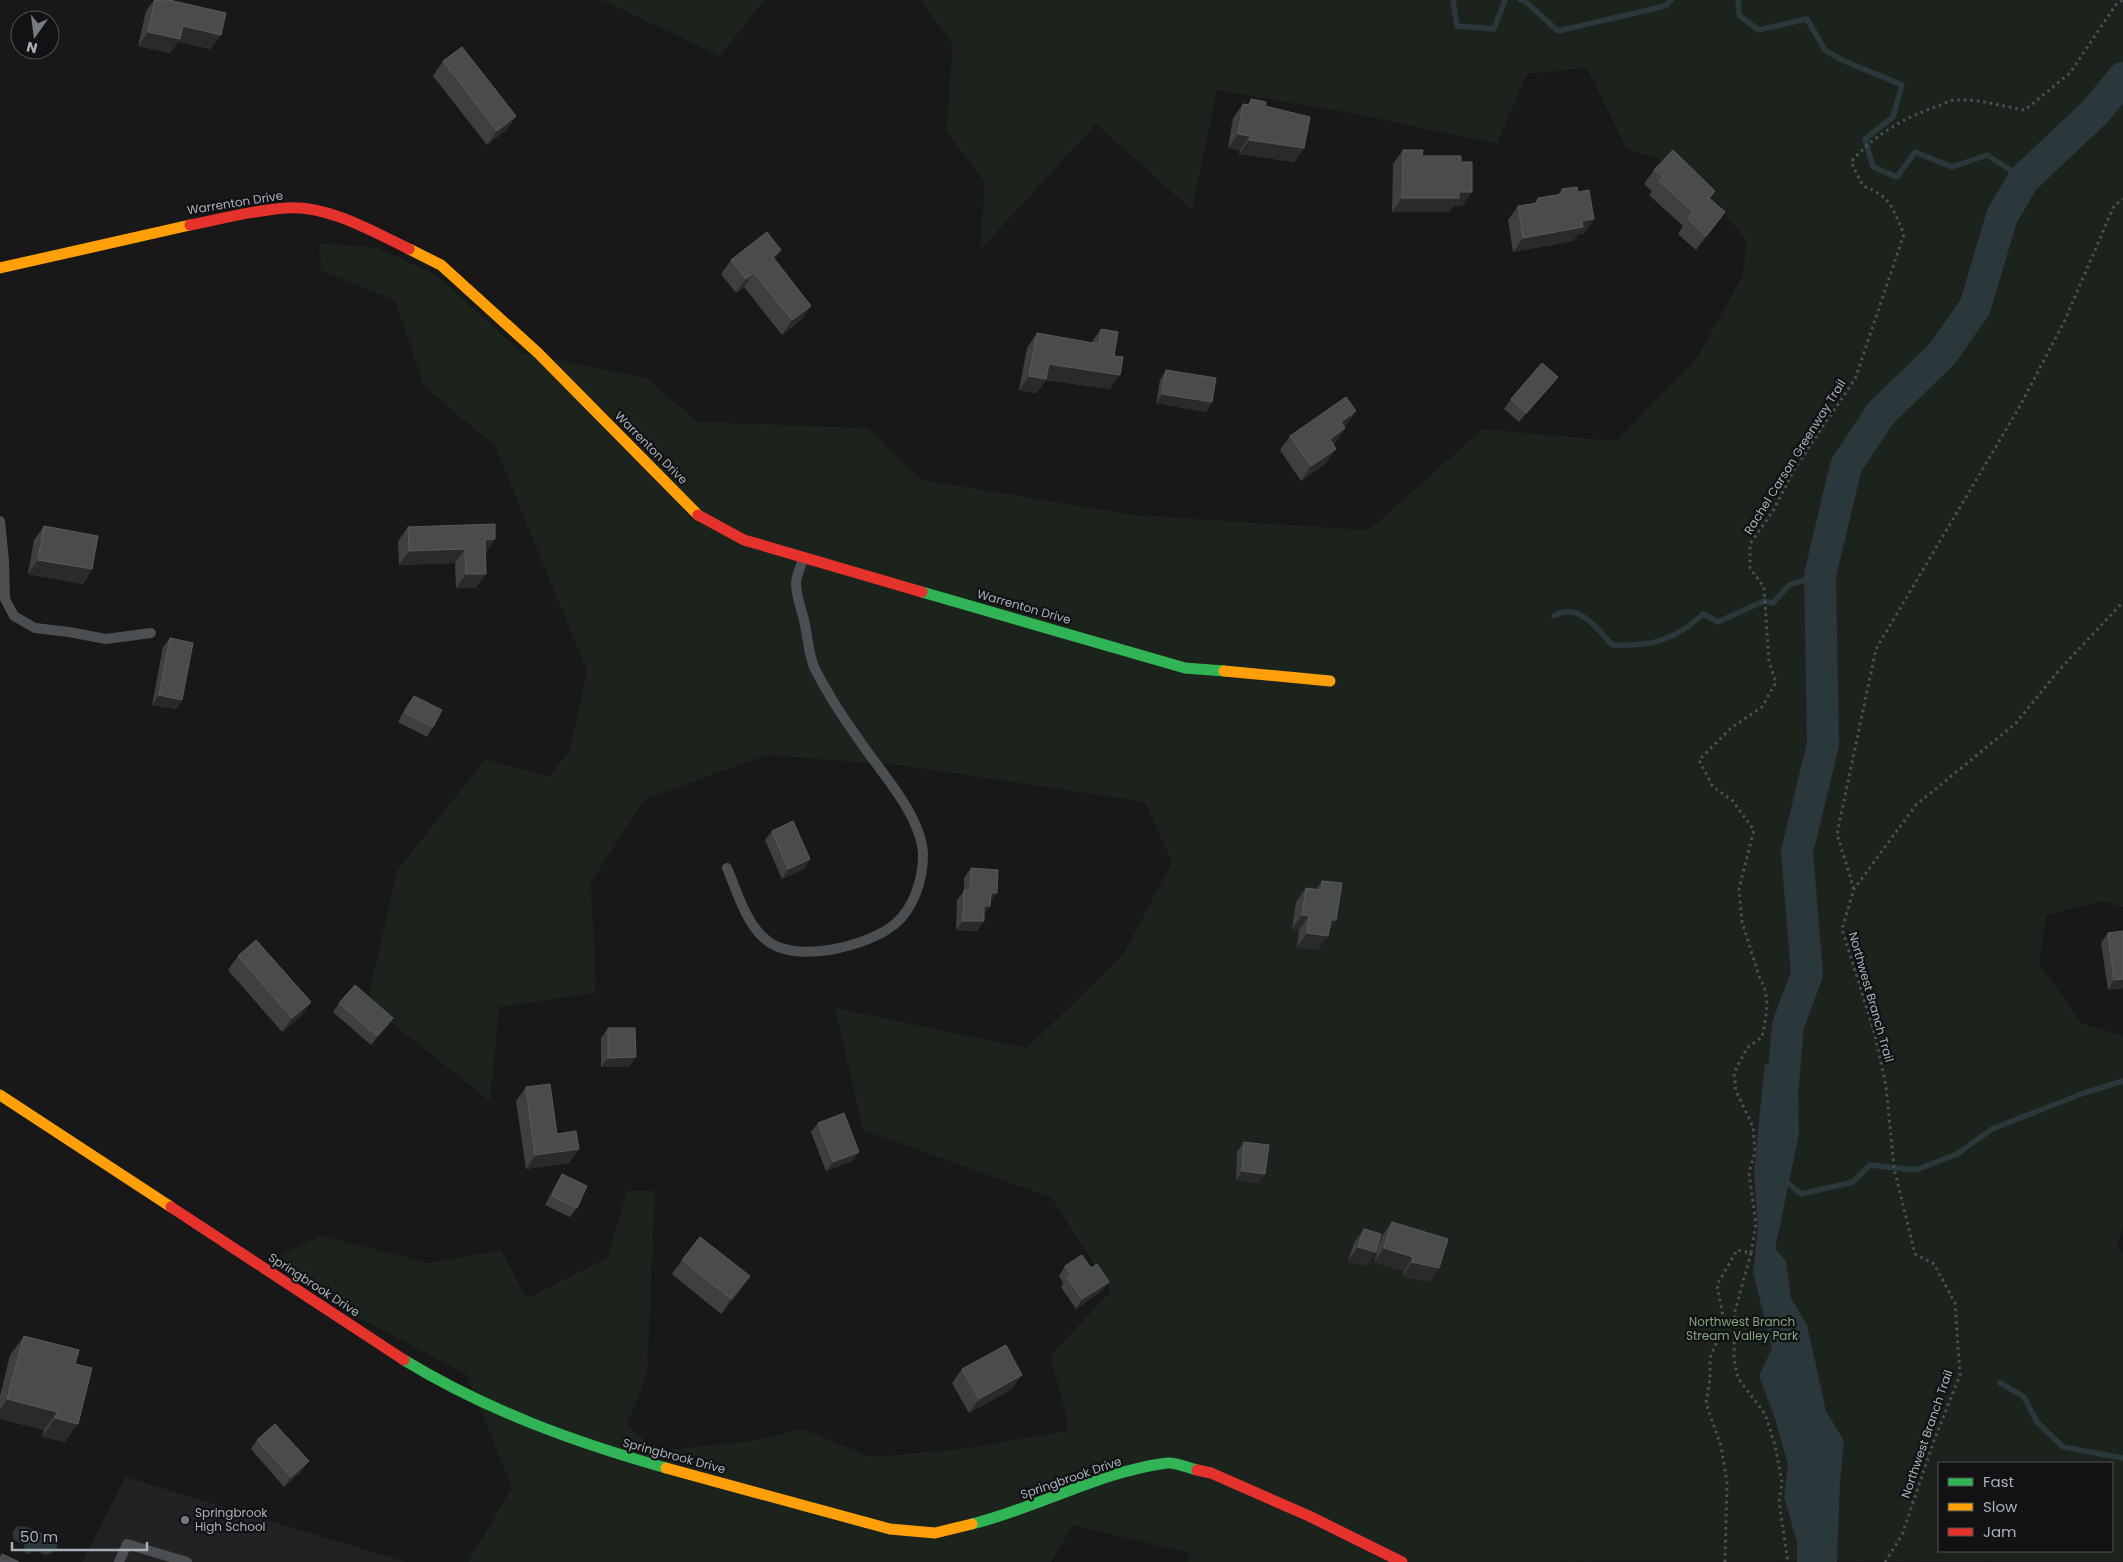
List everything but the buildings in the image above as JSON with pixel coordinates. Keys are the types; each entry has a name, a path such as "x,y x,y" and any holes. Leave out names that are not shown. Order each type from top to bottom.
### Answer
{"street":[{"name":"Warrenton Drive","path":"0,268 176,226 286,208 303,209 351,220 441,266 538,353 700,517 744,540 1185,668 1330,681"},
{"name":"Springbrook Drive","path":"0,1095 406,1361 519,1420 612,1453 890,1529 935,1533 1004,1516 1119,1474 1169,1464 1211,1473 1309,1516 1402,1562"}],"lane":[{"path":"0,521 5,599 14,616 35,628 106,639 151,633"},
{"path":"727,868 746,914 764,939 777,947 794,951 820,951 847,946 878,934 896,924 912,905 918,881 923,855 918,835 904,804 857,738 814,667 796,584 804,558"},
{"path":"119,1562 127,1544 186,1562"}],"path":[{"name":"Rachel Carson Greenway Trail","path":"1751,1253 1756,1224 1749,1173 1755,1152 1753,1127 1734,1081 1734,1073 1747,1048 1762,1037 1767,1002 1765,988 1760,979 1742,922 1739,889 1754,830 1732,800 1714,787 1700,760 1730,728 1762,707 1776,682 1769,662 1764,587 1750,568 1750,544 1773,511 1796,468 1855,379 1904,234 1891,204 1881,193 1863,186 1851,162 1863,148 1905,119 1953,100 1976,101 2025,110 2070,73 2117,3 2123,0"},
{"path":"1854,889 1837,834 1876,649 2020,406 2064,322 2114,206 2123,199"},
{"name":"Northwest Branch Trail","path":"1885,1562 1902,1534 1935,1438 1960,1375 1955,1303 1934,1264 1915,1254 1894,1168 1886,1086 1875,1035 1842,929 1854,889 1916,805 2015,724 2061,668 2123,602"},
{"path":"1724,1562 1727,1482 1721,1446 1706,1403 1710,1358 1719,1337 1723,1316 1718,1285 1737,1250 1751,1253 1735,1311 1734,1360 1738,1378 1765,1414 1775,1445 1782,1482 1779,1502 1788,1562"}],"shaded area":[{"path":"1765,1063 1798,1084 1799,1134 1775,1249 1786,1261 1791,1298 1807,1325 1826,1411 1844,1441 1840,1482 1837,1562 1797,1562 1797,1542 1784,1497 1788,1465 1775,1418 1759,1376 1772,1348 1753,1272 1758,1228 1754,1171"},
{"name":"Springbrook High School","path":"125,1477 406,1562 82,1562"},
{"path":"17,1526 27,1527 57,1539 56,1548 53,1552 45,1555 37,1551 26,1554 24,1545 14,1540 12,1533"}],"green space":[{"path":"602,0 764,0 720,56"},
{"name":"Northwest Branch Stream Valley Park","path":"920,0 2123,0 2123,907 2102,901 2046,915 2039,963 2081,1023 2123,1036 2123,1226 2117,1248 2123,1253 2123,1561 1188,1562 1189,1553 1073,1525 1051,1562 468,1562 512,1488 466,1374 323,1299 279,1256 321,1236 429,1263 501,1250 527,1299 608,1257 627,1191 655,1191 647,1375 627,1425 657,1451 752,1441 803,1429 871,1457 962,1449 1067,1431 1067,1418 1050,1356 1111,1291 1052,1198 863,1130 835,1008 1027,1048 1123,955 1172,862 1145,802 906,766 767,755 645,799 591,882 596,993 499,1007 490,1101 367,1003 397,871 485,759 549,777 570,750 587,671 495,446 424,386 395,300 321,270 319,243 378,248 436,275 522,353 646,378 698,422 868,428 922,480 1134,515 1369,530 1483,429 1616,441 1697,358 1743,275 1746,240 1690,171 1626,148 1587,68 1527,74 1497,144 1356,114 1217,90 1192,210 1096,124 980,250 985,182 946,131 953,45"}],"waterway":[{"path":"1453,0 1457,26 1494,29 1505,0"},
{"path":"1520,0 1526,2 1558,31 1665,6 1671,0"},
{"path":"1738,0 1739,15 1758,30 1807,19 1825,50 1842,60 1902,85 1893,117 1865,139 1873,167 1897,177 1915,152 1952,167 1987,155 2024,179"},
{"path":"1775,1119 1783,1084 1788,1025 1807,974 1797,852 1823,744 1820,575 1846,466 1881,413 1942,354 1975,307 2002,216 2024,179 2095,112 2123,78"},
{"path":"1554,616 1563,612 1579,614 1594,625 1612,645 1638,645 1672,636 1693,623 1703,614 1718,622 1764,601 1773,603 1789,585 1820,575"},
{"path":"1784,1180 1801,1194 1853,1182 1870,1165 1916,1170 1957,1154 1992,1129 2084,1093 2123,1081"},
{"path":"2000,1383 2024,1397 2037,1422 2063,1447 2123,1458"}],"traffic: fast":[{"path":"922,592 1185,668 1224,671"},
{"path":"404,1360 467,1394 531,1423 564,1436 666,1468"},
{"path":"972,1524 1143,1467 1171,1463 1197,1470"}],"traffic: slow":[{"path":"0,268 190,225"},
{"path":"409,249 441,265 538,353 698,515"},
{"path":"1224,671 1330,681"},
{"path":"0,1095 171,1207"},
{"path":"666,1468 890,1529 935,1533 972,1524"}],"traffic: jam":[{"path":"190,225 262,211 302,208 334,215 365,227 409,249"},
{"path":"698,515 744,540 922,592"},
{"path":"171,1207 404,1360"},
{"path":"1197,1470 1211,1473 1309,1516 1402,1562"}],"place":[{"name":"Springbrook High School","path":"185,1520"}]}
